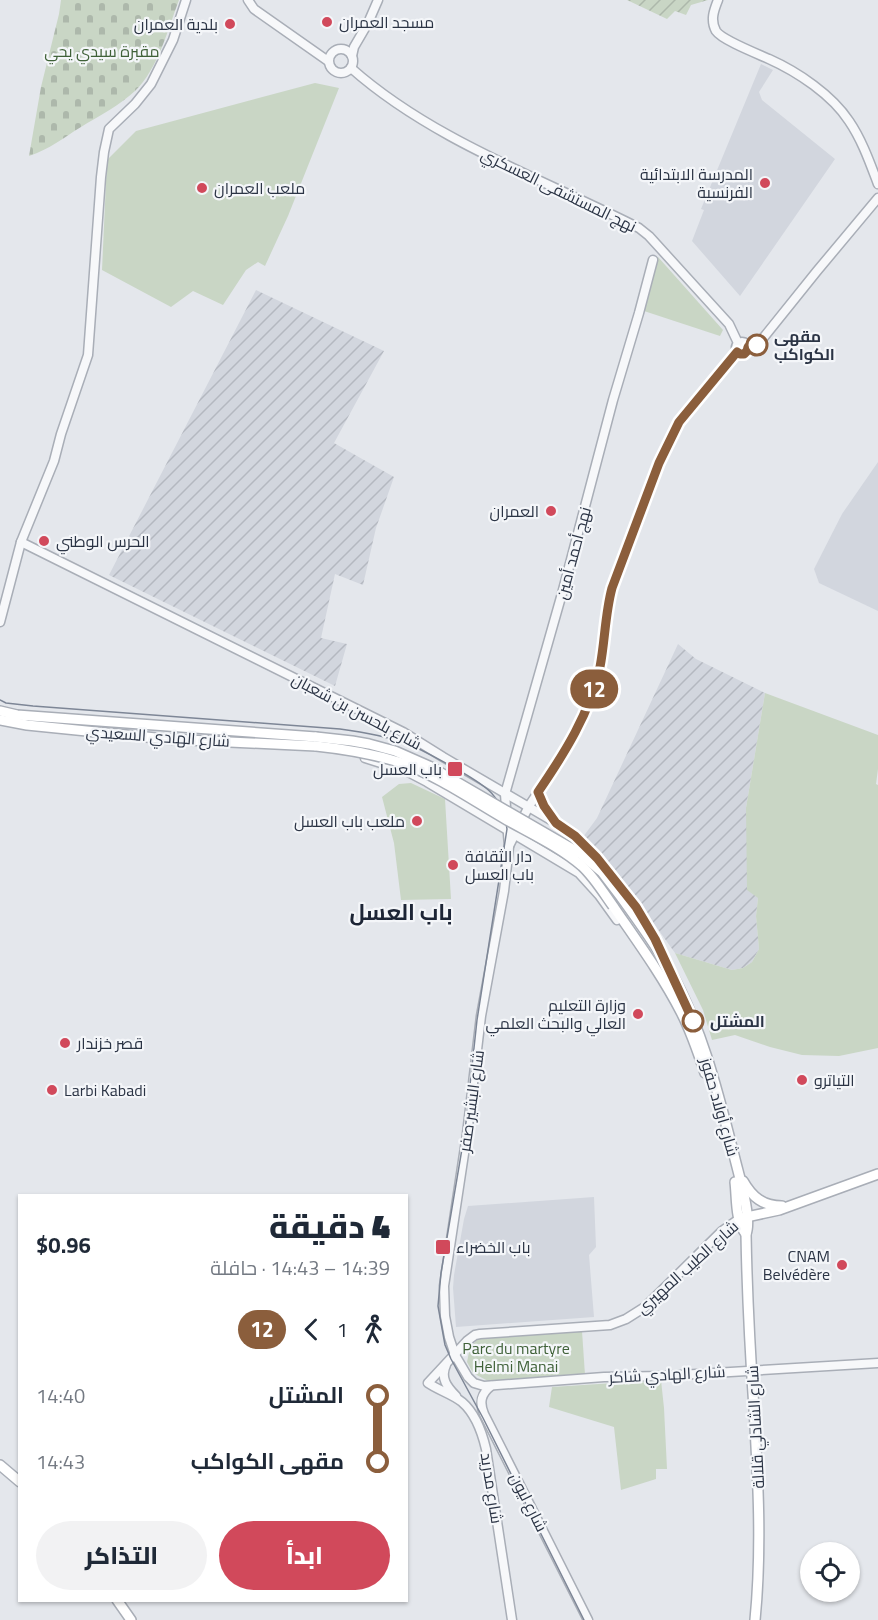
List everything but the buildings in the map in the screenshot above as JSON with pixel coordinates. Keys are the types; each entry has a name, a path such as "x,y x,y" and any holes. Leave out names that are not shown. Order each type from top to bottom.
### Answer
{"main road":[{"name":"شارع الهادي السعيدي","path":"0,711 17,715 316,741"},
{"name":"شارع الهادي السعيدي","path":"0,720 27,725 166,739 306,746 316,741"},
{"name":"شارع أولاد حفوز","path":"316,741 352,741 376,746 429,766 581,854 602,872 668,965 700,1038 712,1073 739,1176 743,1218"},
{"name":"شارع أولاد حفوز","path":"316,741 403,764 432,777 548,843 590,874 660,974 695,1042 720,1117 743,1218 748,1228 746,1234"},
{"name":"شارع الطيب المهيري","path":"743,1218 779,1210 878,1174"},
{"path":"739,1176 760,1201 770,1206 787,1206"},
{"name":"شارع الشادلي قلالة","path":"746,1234 759,1516 759,1578 755,1620"},
{"path":"0,1465 18,1480"},
{"path":"118,1602 131,1620"}],"street":[{"path":"0,622 21,542 54,461 88,355 101,177 109,129 135,104 151,84 173,40 186,0"},
{"path":"248,0 254,9 328,61 331,69 338,74 351,68 354,47 378,0"},
{"path":"718,0 713,11 716,31 783,65 838,106 856,133 878,184"},
{"path":"328,61 335,50 345,49 352,56"},
{"name":"نهج المستشفى العسكري","path":"351,68 385,95 464,144 639,228 649,236 729,324 737,347"},
{"path":"512,832 568,747 594,690 612,588 659,463 679,422 737,347 740,354 744,354 748,347 757,345 765,337 878,198"},
{"name":"نهج أحمد أمين","path":"509,847 512,832 506,794 653,260"},
{"name":"شارع بلحسن بن شعبان","path":"21,542 403,732 556,823 575,836 624,891 650,928 668,965"},
{"name":"شارع أولاد حفوز","path":"306,746 364,757 406,771 579,873 599,895 653,968 660,974"},
{"path":"538,792 544,806 556,823"},
{"name":"شارع البشير صفر","path":"491,1386 474,1383 455,1355 445,1316 444,1286 467,1134 481,1016 504,891 509,847"},
{"name":"شارع الطيب المهيري","path":"428,1383 471,1338 482,1333 610,1325 626,1319 645,1307 722,1231 743,1218"},
{"path":"448,1362 443,1372 445,1382 462,1402"},
{"name":"شارع الهادي شاكر","path":"491,1386 878,1363"},
{"name":"شارع مدريد","path":"428,1383 462,1402 477,1422 485,1442 512,1620"},
{"name":"شارع ليون","path":"491,1386 481,1398 480,1404 484,1414 588,1620"}],"shaded area":[{"name":"المدرسة الابتدائية الفرنسية","path":"761,64 773,70 759,92 762,100 835,159 740,296 692,241 704,210 701,209"},
{"path":"256,290 384,351 334,443 394,477 376,528 363,585 335,574 321,638 347,644 335,686 109,575"},
{"path":"878,462 878,611 819,583 814,569 842,514"},
{"path":"678,644 696,659 765,693 746,808 758,898 756,916 759,949 752,962 743,968 732,970 675,953 614,868 583,837 597,818"},
{"path":"594,1197 596,1247 589,1255 594,1317 456,1327 454,1275 468,1206"}],"green space":[{"name":"مقبرة سيدي يحي","path":"61,0 179,0 156,60 135,91 116,106 56,143 29,156 41,87"},
{"path":"627,0 708,0 691,5 686,15 675,11 667,19"},
{"name":"ملعب العمران","path":"315,83 339,88 288,216 265,266 258,262 246,270 223,305 193,291 171,307 102,270 107,160 136,131"},
{"path":"658,257 723,330 720,336 644,311"},
{"path":"765,693 878,735 876,784 878,785 878,1048 839,1056 802,1055 735,1035 712,1040 703,1010 675,953 732,970 743,968 752,962 759,949 756,916 758,898 747,890 746,808"},
{"name":"ملعب باب العسل","path":"411,783 445,799 451,899 401,900 394,843 382,797 399,784"},
{"name":"Parc du martyre Helmi Manai","path":"582,1331 585,1375 488,1381 473,1373 467,1362 470,1347 480,1337"},
{"path":"661,1380 667,1469 656,1469 656,1479 621,1490 614,1427 549,1407 552,1387"}],"tram line":[{"path":"0,700 6,703 33,706 340,729 374,735 408,744 425,752 473,779 496,798 505,817 507,829 477,1020 465,1131 441,1273 438,1306 445,1345 451,1359 584,1620"}],"bus line":[{"name":"12","path":"693,1021 650,928 636,907 597,858 575,836 556,823 544,806 538,792 568,747 594,690 612,588 659,463 679,422 737,352 744,354 748,347 757,345"}],"place":[{"name":"مسجد العمران","path":"327,22"},
{"name":"بلدية العمران","path":"230,24"},
{"name":"المدرسة الابتدائية الفرنسية","path":"765,183"},
{"name":"ملعب العمران","path":"202,188"},
{"name":"مقهى الكواكب","path":"757,345"},
{"name":"العمران","path":"551,511"},
{"name":"الحرس الوطني","path":"44,541"},
{"name":"باب العسل","path":"455,769"},
{"name":"ملعب باب العسل","path":"417,821"},
{"name":"دار الثقافة باب العسل","path":"453,865"},
{"name":"وزارة التعليم العالي والبحث العلمي","path":"638,1014"},
{"name":"المشتل","path":"693,1021"},
{"name":"قصر خزندار","path":"65,1043"},
{"name":"التياترو","path":"802,1080"},
{"name":"Larbi Kabadi","path":"52,1090"},
{"name":"باب الخضراء","path":"443,1247"},
{"name":"CNAM Belvédère","path":"842,1265"}],"district":[{"name":"باب العسل","path":"401,912"}]}
